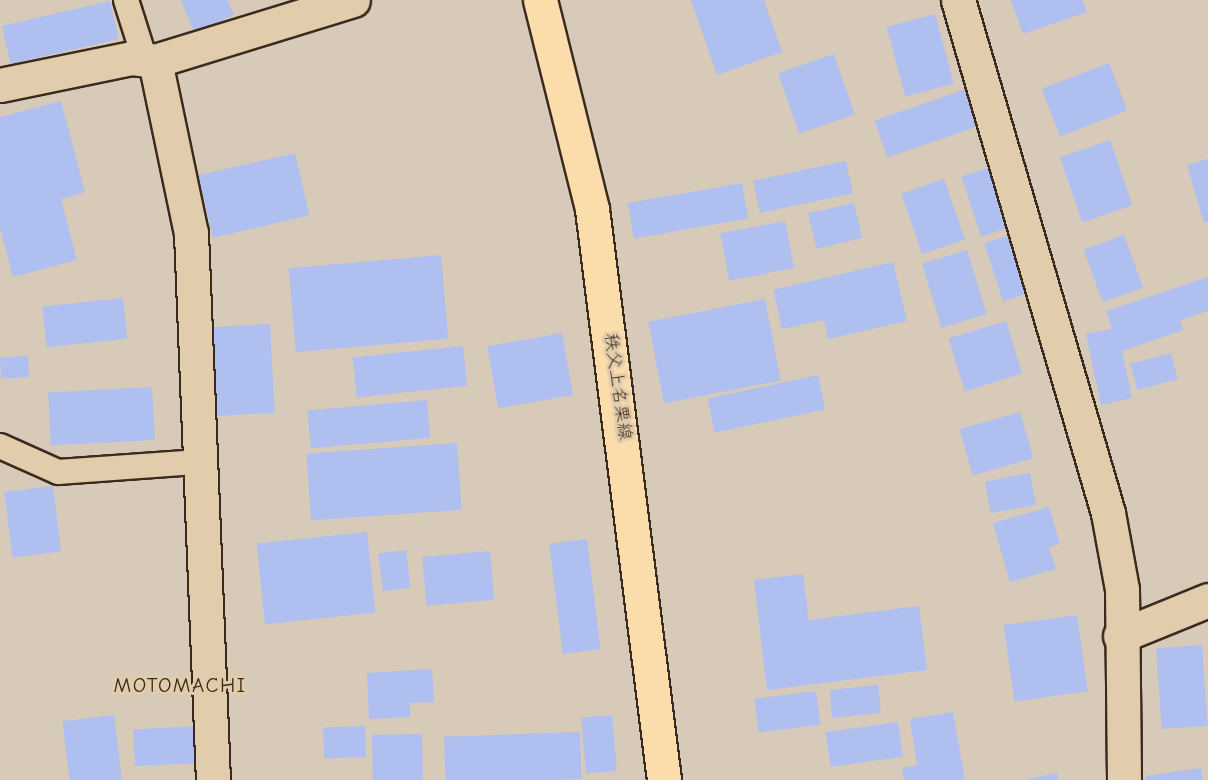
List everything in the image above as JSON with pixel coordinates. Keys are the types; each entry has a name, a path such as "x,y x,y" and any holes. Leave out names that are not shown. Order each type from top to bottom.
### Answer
{"main road":[{"name":"秩父上名栗線","path":"540,0 592,209 664,780"}],"street":[{"path":"0,85 150,60 353,0"},
{"path":"958,0 1108,513 1122,589 1120,636 1124,780"},
{"path":"150,60 191,233 196,462 213,780"},
{"path":"1120,636 1208,600"}],"lane":[{"path":"126,0 150,60"},
{"path":"0,447 58,472 196,462"}],"building":[{"path":"181,0 227,0 234,15 194,32"},
{"path":"691,0 764,0 782,52 717,75"},
{"path":"1011,0 1082,0 1087,12 1023,34"},
{"path":"110,1 119,39 11,64 2,26"},
{"path":"935,14 954,84 905,96 887,27"},
{"path":"834,54 855,115 799,134 778,73"},
{"path":"1109,63 1127,111 1060,136 1042,89"},
{"path":"969,88 982,125 887,157 874,121"},
{"path":"61,101 85,192 61,199 77,260 13,277 0,228 0,117"},
{"path":"1110,140 1132,205 1082,222 1060,157"},
{"path":"295,153 309,215 213,238 199,175"},
{"path":"1208,159 1208,222 1204,223 1187,165"},
{"path":"846,161 853,193 760,213 753,181"},
{"path":"991,167 1010,227 981,236 962,177"},
{"path":"944,179 965,240 922,254 901,194"},
{"path":"742,183 748,218 634,239 628,203"},
{"path":"854,203 862,238 816,249 808,214"},
{"path":"785,221 794,268 729,281 720,234"},
{"path":"1010,235 1029,293 1003,301 984,243"},
{"path":"1124,235 1143,288 1103,302 1084,250"},
{"path":"967,250 987,314 942,328 922,264"},
{"path":"441,255 448,339 296,352 289,268"},
{"path":"893,262 907,321 828,339 824,320 782,329 773,290"},
{"path":"1208,277 1208,311 1180,320 1183,330 1122,351 1132,398 1101,405 1086,334 1112,329 1106,311"},
{"path":"123,298 127,339 47,347 42,306"},
{"path":"765,299 781,380 664,403 648,322"},
{"path":"1006,321 1022,374 965,391 949,339"},
{"path":"270,324 275,413 208,416 203,328"},
{"path":"562,333 573,395 498,408 487,346"},
{"path":"463,346 467,386 357,397 353,358"},
{"path":"1171,353 1178,379 1137,390 1130,364"},
{"path":"28,356 29,377 1,378 0,357"},
{"path":"818,375 825,409 715,433 707,398"},
{"path":"152,387 155,440 51,445 48,392"},
{"path":"427,400 430,438 311,448 307,410"},
{"path":"1020,412 1033,458 973,476 959,429"},
{"path":"457,443 462,510 311,520 306,454"},
{"path":"1030,473 1036,504 991,513 985,482"},
{"path":"53,486 61,552 12,557 4,492"},
{"path":"1049,507 1060,544 1049,547 1056,569 1010,582 993,523"},
{"path":"367,532 375,613 265,624 257,544"},
{"path":"587,539 601,649 563,654 549,544"},
{"path":"406,550 411,588 383,591 378,553"},
{"path":"490,551 494,600 427,606 422,557"},
{"path":"803,574 809,620 919,606 927,670 767,690 754,580"},
{"path":"1077,615 1088,691 1014,702 1004,625"},
{"path":"1202,645 1208,726 1162,729 1156,648"},
{"path":"432,669 434,702 410,703 410,717 369,719 367,673"},
{"path":"878,685 881,713 832,718 829,690"},
{"path":"816,691 820,725 759,732 754,699"},
{"path":"953,712 965,780 904,780 902,768 917,765 910,719"},
{"path":"114,715 122,780 70,780 62,721"},
{"path":"612,715 617,771 586,773 581,718"},
{"path":"898,722 903,757 831,767 826,732"},
{"path":"198,726 200,763 135,766 133,729"},
{"path":"365,726 366,757 324,758 323,727"},
{"path":"580,732 582,779 446,780 444,737"},
{"path":"422,734 423,780 373,780 372,735"},
{"path":"1201,768 1203,780 1146,780 1145,776"},
{"path":"1057,773 1058,780 1027,780 1027,779"}],"district":[{"name":"MOTOMACHI","path":"180,685"}]}
